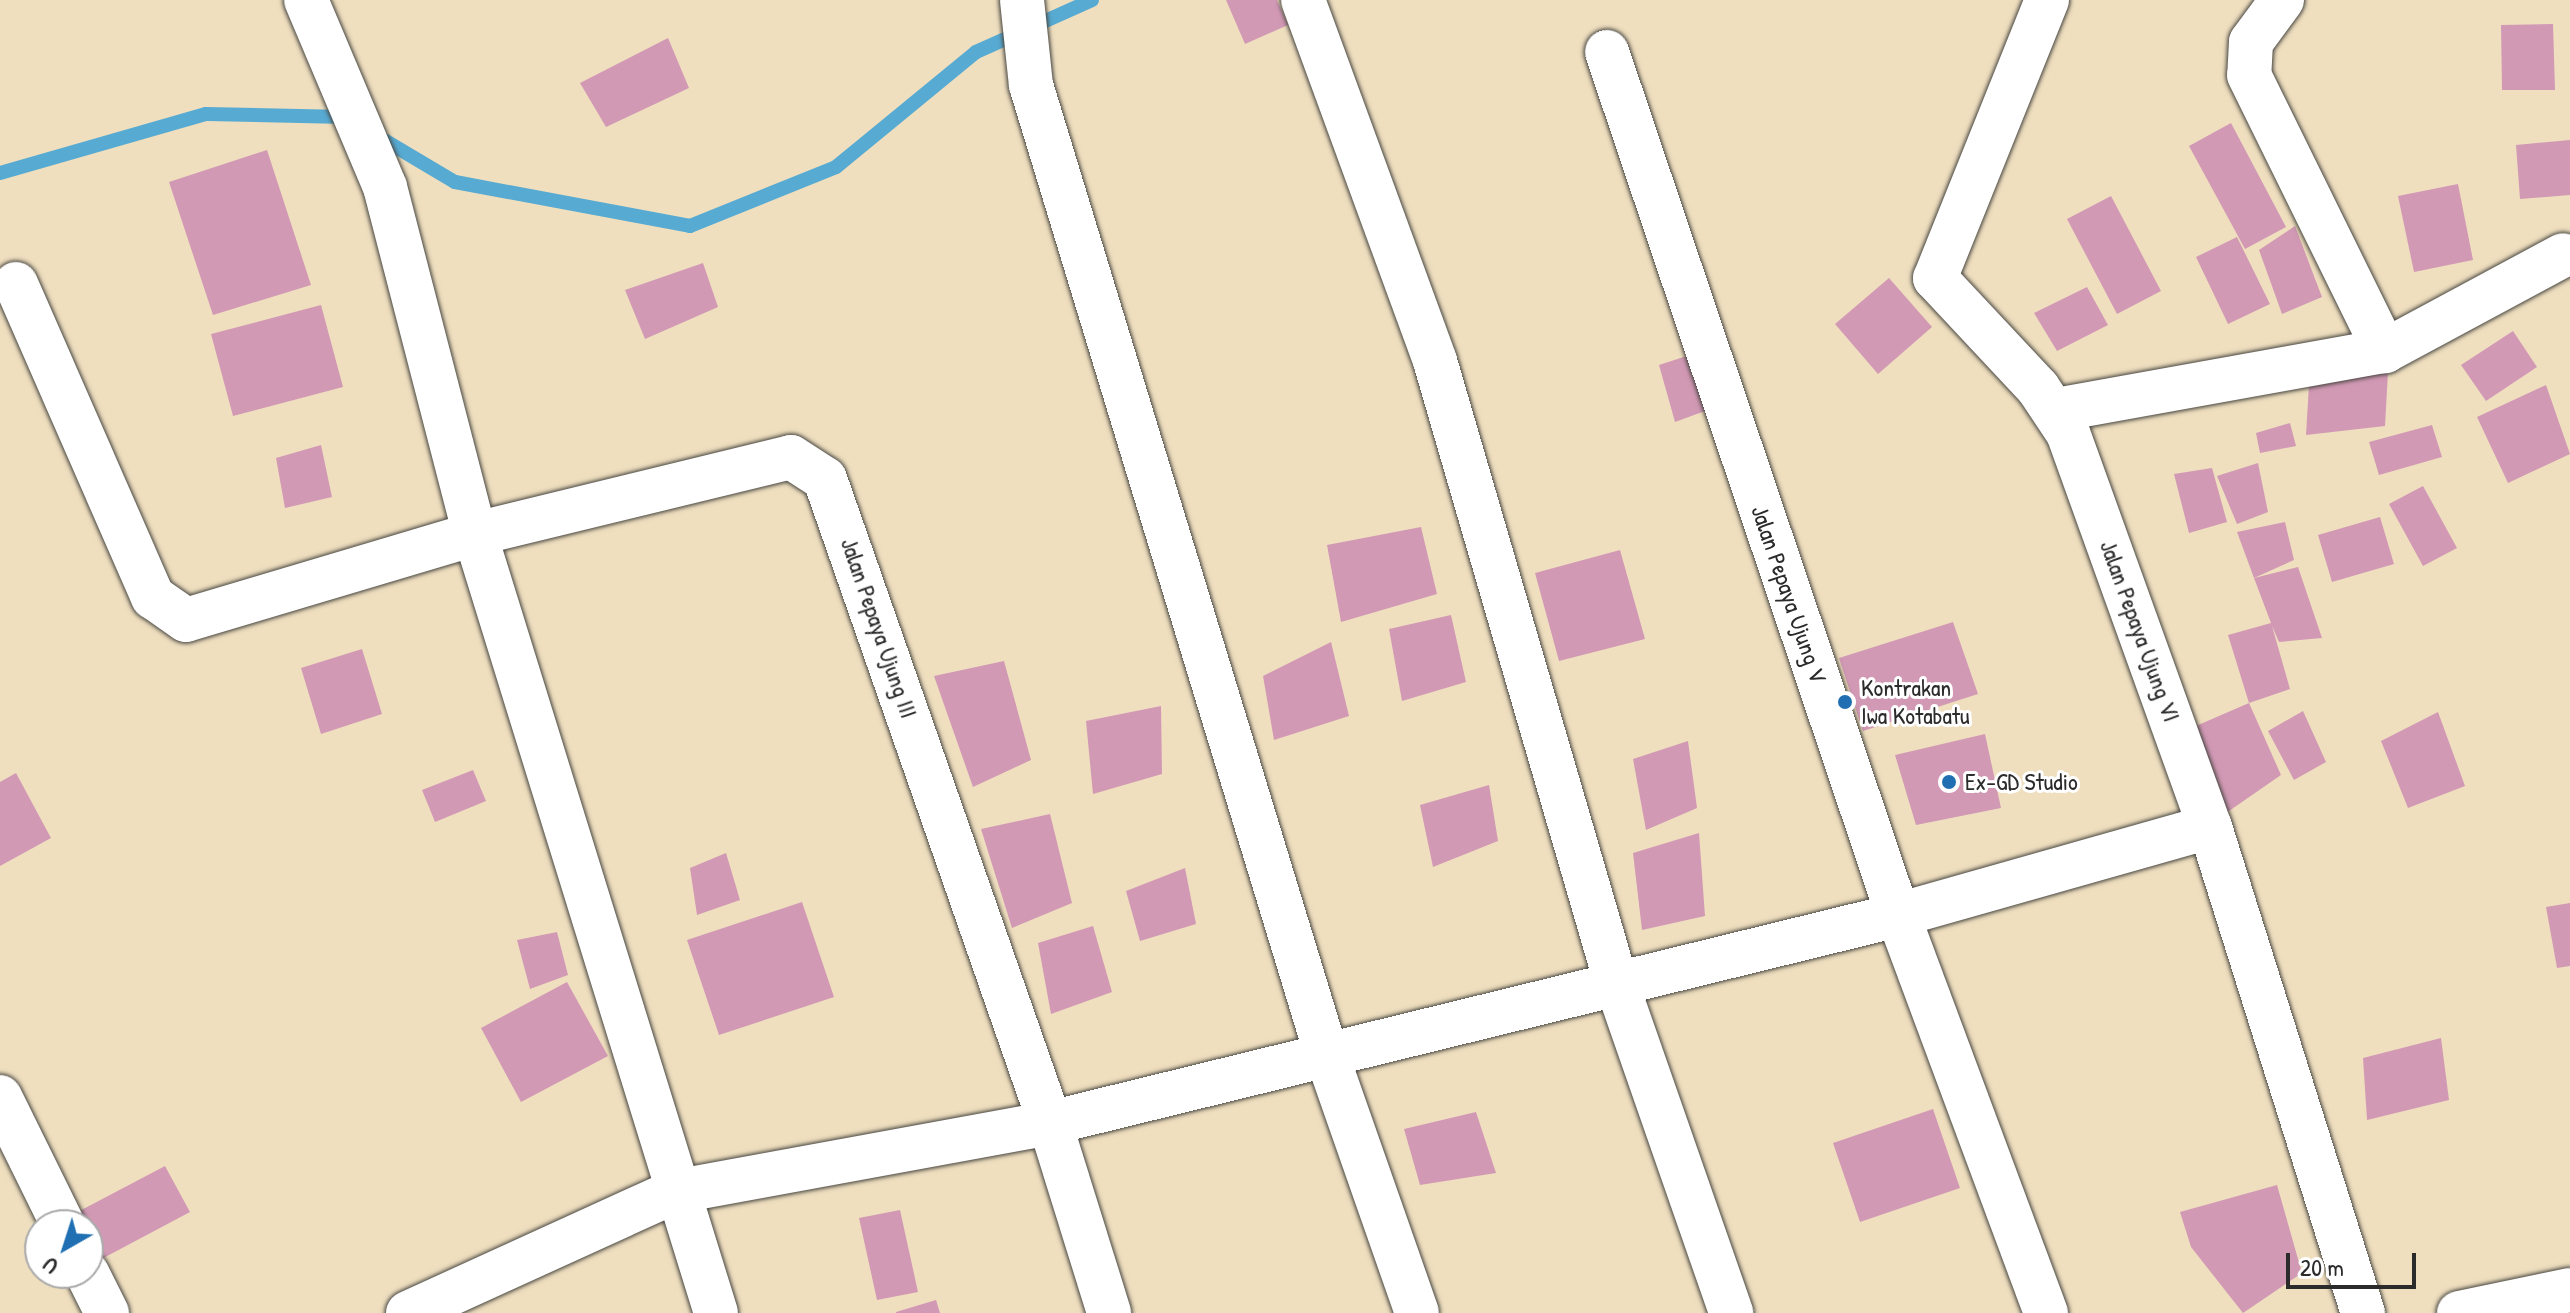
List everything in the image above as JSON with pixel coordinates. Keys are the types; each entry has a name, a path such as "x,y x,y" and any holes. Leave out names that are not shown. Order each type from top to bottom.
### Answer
{"street":[{"path":"306,0 338,68 385,187 475,534 674,1192 716,1313"},
{"path":"1303,0 1435,361 1615,979 1731,1313"},
{"name":"Jalan Pepaya Ujung VI","path":"2047,0 1935,278 2056,410 2210,827 2363,1313"},
{"path":"2282,0 2251,42 2249,75 2385,351"},
{"path":"1021,12 1031,85 1326,1053 1417,1313"},
{"name":"Jalan Pepaya Ujung V","path":"1607,52 1898,915 2046,1313"},
{"path":"2056,410 2385,351 2563,255"},
{"name":"Jalan Pepaya Ujung III","path":"16,284 153,597 168,612 206,619 475,534 791,457 825,479 1050,1123 1109,1313"},
{"path":"408,1313 674,1192 1050,1123 1615,979 1898,915 2210,827"},
{"path":"0,1097 55,1209"},
{"path":"95,1289 107,1313"},
{"path":"2459,1313 2570,1290"}],"building":[{"path":"1226,0 1277,0 1288,25 1245,44"},
{"path":"2553,24 2555,90 2502,90 2501,25"},
{"path":"668,38 689,88 606,127 580,83"},
{"path":"2231,123 2286,227 2245,249 2189,146"},
{"path":"2570,140 2570,195 2520,199 2516,145"},
{"path":"267,150 311,285 213,315 169,182"},
{"path":"2458,184 2473,260 2414,272 2398,196"},
{"path":"2111,196 2161,291 2117,314 2067,219"},
{"path":"2295,226 2322,297 2282,314 2259,250"},
{"path":"2237,237 2270,304 2228,324 2196,257"},
{"path":"703,263 718,307 645,339 625,290"},
{"path":"1889,278 1932,327 1878,374 1835,324"},
{"path":"2087,287 2108,325 2057,351 2034,313"},
{"path":"321,305 343,387 233,416 211,334"},
{"path":"2513,331 2537,367 2486,401 2461,365"},
{"path":"1702,351 1716,407 1675,422 1659,365"},
{"path":"2388,372 2385,426 2306,435 2309,385"},
{"path":"2546,385 2570,454 2508,483 2477,417"},
{"path":"2290,423 2296,446 2260,453 2256,433"},
{"path":"2432,425 2442,457 2379,475 2369,442"},
{"path":"321,445 332,497 285,508 276,458"},
{"path":"2258,463 2268,512 2237,524 2217,476"},
{"path":"2212,468 2227,522 2189,533 2174,474"},
{"path":"2423,486 2457,548 2423,566 2389,504"},
{"path":"2380,517 2394,564 2332,582 2318,535"},
{"path":"2285,522 2294,560 2254,578 2237,532"},
{"path":"1421,527 1437,594 1341,622 1327,545"},
{"path":"1620,550 1645,639 1559,661 1535,573"},
{"path":"2298,567 2322,638 2279,642 2272,626 2290,689 2249,703 2228,635 2271,623 2254,578"},
{"path":"1451,615 1466,682 1402,701 1389,629"},
{"name":"Kontrakan Iwa Kotabatu","path":"1953,622 1978,694 1863,731 1839,658"},
{"path":"1331,642 1349,716 1274,740 1263,676"},
{"path":"362,649 382,714 321,734 301,668"},
{"path":"1004,661 1031,760 973,787 934,676"},
{"path":"2249,703 2281,775 2216,820 2182,732"},
{"path":"1161,706 1162,774 1093,794 1086,721"},
{"path":"2303,711 2326,762 2294,780 2268,731"},
{"path":"2438,712 2465,786 2408,808 2381,741"},
{"name":"Ex-GD Studio","path":"1985,734 2001,808 1916,825 1895,755"},
{"path":"1688,741 1697,808 1646,830 1633,759"},
{"path":"473,770 486,801 435,822 422,790"},
{"path":"16,773 51,838 0,866 0,782"},
{"path":"1489,785 1498,841 1433,867 1420,805"},
{"path":"1050,814 1072,903 1012,928 981,829"},
{"path":"1699,833 1705,916 1642,930 1633,853"},
{"path":"726,853 740,900 697,915 690,868"},
{"path":"1185,868 1196,924 1140,941 1126,891"},
{"path":"802,902 834,997 719,1035 687,940"},
{"path":"2570,903 2570,966 2557,968 2546,907"},
{"path":"1093,926 1112,992 1051,1014 1038,943"},
{"path":"557,932 568,975 530,989 517,940"},
{"path":"567,982 608,1056 521,1102 481,1028"},
{"path":"2441,1038 2449,1100 2367,1120 2363,1058"},
{"path":"1933,1109 1960,1188 1860,1222 1833,1143"},
{"path":"1476,1112 1496,1173 1420,1185 1404,1129"},
{"path":"165,1166 190,1212 104,1258 104,1209 83,1209"},
{"path":"2277,1185 2302,1273 2243,1313 2191,1247 2180,1212"},
{"path":"900,1210 918,1292 877,1300 859,1218"},
{"path":"936,1300 940,1313 896,1313 896,1312"}],"waterway":[{"path":"374,134 455,182 690,226 836,167 976,52 1092,0"},
{"path":"0,173 206,114 346,117"}],"place":[{"name":"Kontrakan Iwa Kotabatu","path":"1845,702"},
{"name":"Ex-GD Studio","path":"1949,782"}]}
